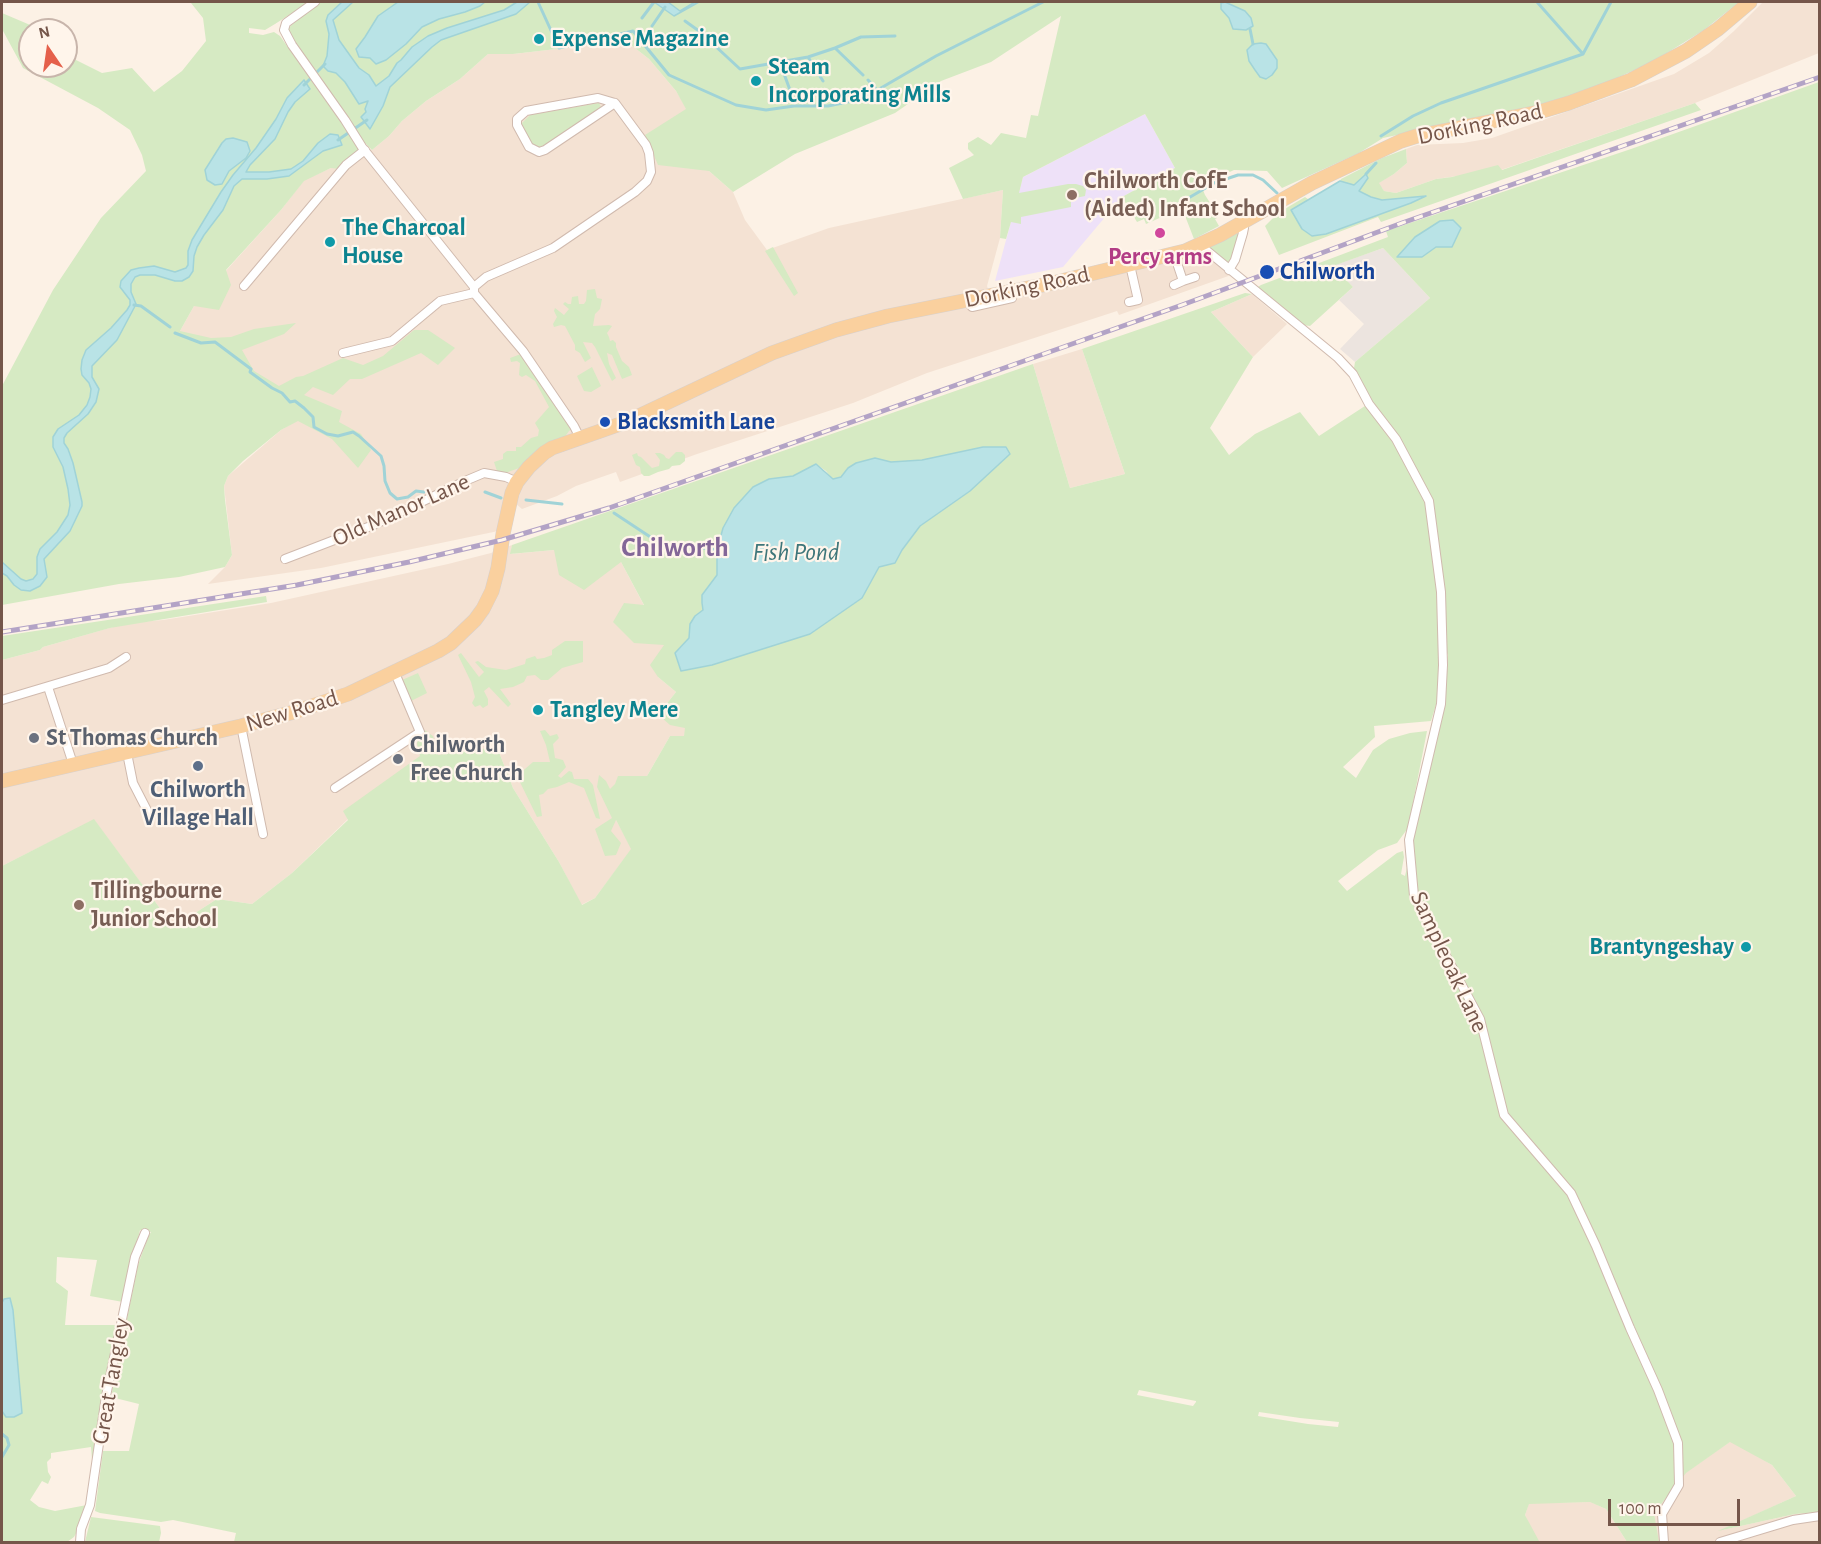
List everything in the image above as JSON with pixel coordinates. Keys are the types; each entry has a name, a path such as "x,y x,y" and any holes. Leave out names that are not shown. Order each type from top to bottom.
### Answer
{"main road":[{"name":"Dorking Road","path":"503,534 508,504 518,482 529,466 544,453 626,422 772,353 804,340 888,316 966,300 1019,293 1200,246 1312,183 1401,141 1539,112 1631,80 1686,51 1718,29 1750,2"},
{"name":"New Road","path":"2,782 294,712 348,694 395,674 451,643 475,620 492,591 503,534"}],"street":[{"path":"315,2 286,24 284,30 310,72 365,150 523,351 580,438"},
{"path":"343,352 392,341 440,301 474,290 486,277 553,248 635,192 647,181 651,172 649,153 615,103 598,98 526,111 517,119 517,125 529,147 538,152 545,150 615,103"},
{"path":"244,286 346,165 365,150"},
{"path":"1229,270 1235,260 1244,228 1240,223"},
{"name":"Sampleoak Lane","path":"1200,246 1338,358 1353,374 1369,404 1396,439 1429,501 1441,592 1443,665 1440,704 1409,840 1414,896 1480,1019 1504,1115 1570,1193 1596,1246 1658,1390 1677,1443 1678,1454 1679,1485 1662,1514 1664,1542"},
{"path":"1174,254 1183,281"},
{"path":"1130,265 1137,300"},
{"path":"1174,285 1196,277"},
{"path":"1019,293 1058,288"},
{"name":"Old Manor Lane","path":"285,559 376,524 484,473 518,482"},
{"path":"2,700 110,668 126,657"},
{"path":"335,788 420,732 395,674"},
{"path":"48,687 72,764"},
{"path":"242,726 263,834"},
{"path":"127,753 134,783 150,816"},
{"name":"Great Tangley","path":"72,1542 81,1530 90,1505 105,1396 135,1257 145,1233"},
{"path":"1720,1542 1793,1520 1820,1516"},
{"name":"Great Tangley","path":"80,1542 81,1530"}],"shaded area":[{"path":"1763,2 1819,2 1819,53 1695,103 1501,170 1436,179 1396,193 1384,191 1378,183 1407,163 1406,149 1417,145 1463,143 1492,138 1674,74 1709,53"},
{"path":"626,41 649,59 676,91 687,109 709,171 733,192 745,220 767,250 829,228 1003,190 1000,238 987,286 990,295 1200,245 1234,274 1119,315 1117,311 927,373 853,403 620,482 616,472 522,509 515,503 512,526 503,530 321,568 208,584 225,567 232,555 224,486 228,476 281,430 298,420 180,331 194,306 281,210 304,180 331,168 360,149 372,150 426,101 460,79 488,54 513,54"},
{"name":"Chilworth CofE (Aided) Infant School","path":"1145,114 1175,168 1122,197 1063,267 995,281 1023,177"},
{"path":"1383,248 1430,298 1355,362 1340,349 1364,324 1339,300 1353,287 1332,266"},
{"path":"1252,294 1287,324 1253,357 1211,312"},
{"path":"1082,349 1125,474 1070,488 1033,364"},
{"path":"512,545 511,554 554,550 621,562 665,645 658,677 676,692 664,707 686,728 684,736 670,736 647,776 618,777 616,820 632,849 595,898 581,905 559,862 513,788 497,747 344,811 348,819 292,873 252,904 217,899 170,929 159,907 94,820 2,866 2,660 127,623 163,620 271,603 448,564"},
{"path":"1731,1441 1772,1465 1796,1496 1722,1530 1795,1514 1819,1512 1819,1542 1646,1542 1657,1535 1654,1513 1685,1473"},
{"path":"1591,1502 1606,1509 1627,1542 1537,1542 1525,1515 1529,1503"}],"green space":[{"path":"309,2 265,30 249,28 249,33 263,35 274,32 280,36 360,149 339,169 331,168 304,181 281,210 226,270 231,285 219,310 194,306 180,331 211,338 231,337 254,329 296,323 284,334 242,350 254,371 279,386 343,358 363,365 383,356 414,330 428,330 455,348 438,365 421,353 362,379 350,379 333,395 313,387 304,395 342,411 339,422 361,434 371,450 358,468 332,439 298,421 281,430 228,476 224,486 232,555 225,567 179,577 119,584 2,605 2,386 53,290 101,218 146,171 142,155 130,130 98,108 42,78 78,78 78,61 102,73 132,68 154,92 182,71 206,41 203,18 191,3"},
{"path":"319,2 1739,2 1704,30 1654,61 1562,100 1383,138 1359,153 1282,188 1267,171 1234,170 1201,185 1216,212 1217,218 1215,219 1219,226 1194,239 1182,208 1146,224 1144,219 1137,222 1122,197 1175,168 1145,114 1023,177 1019,193 1076,184 1083,186 1086,190 1085,196 1071,199 1071,207 1021,217 1021,224 1011,222 1006,239 1000,238 1003,190 963,199 949,168 974,155 968,149 968,143 978,137 991,145 1001,133 1026,138 1031,115 1038,116 1061,16 991,62 941,81 895,113 795,154 733,192 709,171 658,165 645,135 686,109 676,91 649,59 626,41 513,54 488,54 460,79 426,101 372,150 359,137 289,32 288,28"},
{"path":"2,13 18,20 18,59 2,29"},
{"path":"1819,82 1819,1512 1795,1514 1718,1531 1796,1496 1772,1465 1730,1442 1686,1473 1654,1513 1659,1542 1627,1542 1606,1509 1590,1502 1529,1504 1525,1515 1538,1542 234,1542 236,1533 173,1520 161,1522 95,1511 103,1451 129,1451 139,1404 111,1397 138,1265 151,1232 140,1230 123,1302 90,1296 97,1260 57,1257 56,1282 68,1291 65,1325 118,1325 93,1472 91,1447 51,1453 51,1458 47,1462 51,1477 48,1484 42,1481 30,1500 39,1507 55,1511 87,1505 74,1537 67,1542 2,1542 2,1411 6,1417 14,1417 22,1412 13,1310 2,1303 2,866 94,819 159,907 170,929 217,899 252,904 292,873 348,820 343,811 420,756 417,744 420,727 433,736 438,755 497,747 513,788 559,862 582,905 595,898 631,849 616,820 611,831 621,843 616,855 605,856 595,829 612,818 597,787 599,775 610,789 618,776 647,776 670,736 684,736 685,728 670,725 661,717 664,707 676,692 658,677 650,665 664,645 634,643 613,622 624,603 644,605 621,562 584,590 559,575 554,550 510,554 512,545 1033,364 1070,488 1125,474 1082,349 1245,293 1252,294 1211,312 1253,357 1210,428 1229,455 1255,434 1300,412 1319,436 1368,404 1353,374 1355,362 1430,298 1383,248 1333,266 1353,287 1310,326 1296,324 1253,290 1388,237 1386,231 1631,149","holes":["983,447 970,491 920,526 895,563 879,567 862,598 810,634 712,665 675,653 689,638 695,616 704,610 702,595 717,575 717,551 769,479 793,476 816,464 832,479 841,477 848,468 875,458 891,462 922,460","1440,651 1448,654 1445,706 1405,876 1401,874 1403,851 1397,853 1347,891 1338,881 1378,850 1397,843 1408,828 1427,731 1389,739 1373,750 1356,778 1343,767 1375,737 1374,726 1431,721 1438,698","1139,1390 1196,1402 1193,1406 1137,1395","1259,1412 1339,1422 1338,1427 1258,1416"]},
{"path":"599,103 601,107 542,148 533,147 522,131 522,123 530,115"},
{"path":"1695,103 1701,110 1381,222 1378,217 1279,255 1265,226 1278,213 1305,197 1334,217 1368,178 1366,175 1354,185 1340,181 1341,179 1382,158 1406,149 1407,163 1379,183 1384,191 1396,193 1436,179 1498,165 1502,170"},
{"path":"1244,228 1231,267 1200,246"},
{"path":"773,247 798,293 794,296 765,251"},
{"path":"595,289 597,298 602,299 600,309 595,314 593,326 612,326 607,333 610,341 613,340 616,343 622,361 629,367 632,375 622,379 612,355 607,353 609,364 616,378 612,381 592,343 583,342 591,358 585,362 580,353 575,350 575,345 565,326 554,327 553,324 557,317 555,308 564,315 569,309 563,304 565,302 571,304 572,297 578,296 579,304 584,304 587,290"},
{"path":"521,354 573,428 564,438 522,467 508,472 507,476 499,477 494,462 503,459 503,454 507,451 516,451 516,447 521,447 531,438 538,436 539,430 535,423 549,407 535,381 526,375 522,377 519,375 520,363 511,362 510,358"},
{"path":"592,367 601,386 591,392 584,391 577,376"},
{"path":"676,452 682,452 685,455 685,461 649,476 641,473 632,455 637,453 652,468 659,466 660,460 655,453 660,453 669,459"},
{"path":"266,596 267,602 110,628 2,660 2,636"},
{"path":"565,641 583,641 583,662 562,668 548,680 541,680 535,675 527,676 524,682 500,689 511,704 508,707 489,687 484,691 488,705 483,708 480,705 475,707 472,703 475,697 471,682 458,655 461,653 479,677 484,672 475,662 478,661 486,667 506,670 525,664 526,659 535,656 537,659 552,655 552,650"},
{"path":"418,673 427,693 411,701 402,680"},
{"path":"545,730 550,736 557,734 559,738 553,744 555,758 563,760 566,767 558,776 561,778 569,771 572,772 574,779 588,779 593,785 600,819 596,818 584,788 569,782 548,789 539,795 542,816 537,817 517,776 533,762 550,762 540,731"},
{"path":"91,1517 160,1526 159,1542 85,1542"}],"water":[{"path":"342,2 353,2 333,20 339,40 359,68 369,75 376,86 389,76 397,63 412,47 428,36 504,10 517,2 530,2 516,14 441,40 432,47 390,87 383,106 370,129 361,117 366,112 368,101 359,104 345,82 336,73 328,71 323,66 327,56 329,34 326,21 328,15"},
{"path":"398,2 485,2 465,12 439,19 422,27 386,60 376,64 370,58 359,57 356,49 378,16"},
{"path":"654,2 668,2 680,11 699,2 674,16"},
{"path":"1225,2 1245,11 1251,18 1253,26 1246,30 1233,29 1229,18 1221,9 1221,3"},
{"path":"1253,44 1266,44 1277,60 1277,68 1266,79 1260,77 1249,61 1247,50"},
{"path":"304,80 310,89 295,102 275,139 246,172 291,169 303,161 318,143 330,134 338,135 342,145 323,151 289,176 242,179 234,186 223,210 197,247 193,271 189,277 182,281 175,281 155,275 135,277 131,284 131,292 136,304 117,340 92,366 92,377 99,389 96,402 88,414 64,438 73,463 82,506 70,531 44,559 47,577 40,586 30,591 21,590 2,573 2,562 21,579 26,581 33,579 37,574 37,557 40,549 57,532 68,515 70,505 68,489 63,467 53,447 53,437 58,429 79,415 87,405 91,389 82,375 82,360 86,350 111,328 130,305 130,300 120,287 121,281 131,270 139,268 154,266 175,272 186,268 192,240 221,192 256,148 287,98"},
{"path":"233,138 247,142 250,151 246,158 229,171 222,184 215,185 207,180 205,170 222,143 226,139"},
{"path":"1366,174 1368,178 1359,191 1371,197 1382,200 1426,196 1326,234 1312,236 1302,229 1291,210 1340,181 1354,185"},
{"path":"1453,220 1461,228 1452,247 1436,247 1422,257 1397,257 1415,237 1440,221"},
{"name":"Fish Pond","path":"983,447 1006,447 1010,454 970,491 920,526 895,563 879,567 862,598 810,634 712,665 681,671 675,653 689,638 690,624 703,610 702,595 717,575 717,550 723,528 734,508 753,487 769,479 793,476 816,464 833,479 841,477 848,468 856,463 875,458 891,462 922,460"},
{"path":"10,1298 22,1413 14,1417 6,1417 2,1411 2,1303 4,1299"}],"waterway":[{"path":"538,2 559,48 633,31 669,75 736,105 766,110 794,106 828,106 862,99 936,56 1043,2"},
{"path":"642,18 654,2"},
{"path":"1537,2 1583,54"},
{"path":"1381,136 1413,116 1441,103 1583,54 1611,2"},
{"path":"652,26 665,7"},
{"path":"685,21 740,69 808,57 835,48 863,75"},
{"path":"1250,29 1253,44"},
{"path":"835,48 861,37 895,36"},
{"path":"808,57 823,81"},
{"path":"780,63 790,90"},
{"path":"304,85 325,64"},
{"path":"868,80 877,90"},
{"path":"338,140 367,120"},
{"path":"1366,174 1376,163"},
{"path":"1163,213 1214,183 1238,175 1253,175 1263,180 1277,193"},
{"path":"134,305 141,306 170,327"},
{"path":"175,333 201,343 215,342 251,369 250,372 282,393 290,402 295,401 304,408 313,417 314,427 327,434 338,436 353,432 359,436 381,456 385,481 390,493 397,499 408,497 416,491 424,492"},
{"path":"485,492 501,498"},
{"path":"526,500 562,504"},
{"path":"614,513 664,546 678,549 697,547 717,550"},
{"path":"2,1434 7,1438 9,1445 2,1457"}],"railway":[{"path":"2,632 297,585 502,540 609,508 1182,305 1402,223 1820,77"}],"place":[{"name":"Expense Magazine","path":"539,39"},
{"name":"Steam Incorporating Mills","path":"756,81"},
{"name":"Chilworth CofE (Aided) Infant School","path":"1072,195"},
{"name":"Percy arms","path":"1160,233"},
{"name":"The Charcoal House","path":"330,242"},
{"name":"Chilworth","path":"1267,272"},
{"name":"Blacksmith Lane","path":"605,422"},
{"name":"Tangley Mere","path":"538,710"},
{"name":"St Thomas Church","path":"34,738"},
{"name":"Chilworth Free Church","path":"398,759"},
{"name":"Chilworth Village Hall","path":"198,766"},
{"name":"Tillingbourne Junior School","path":"79,905"},
{"name":"Brantyngeshay","path":"1746,947"}],"district":[{"name":"Chilworth","path":"675,548"}]}
